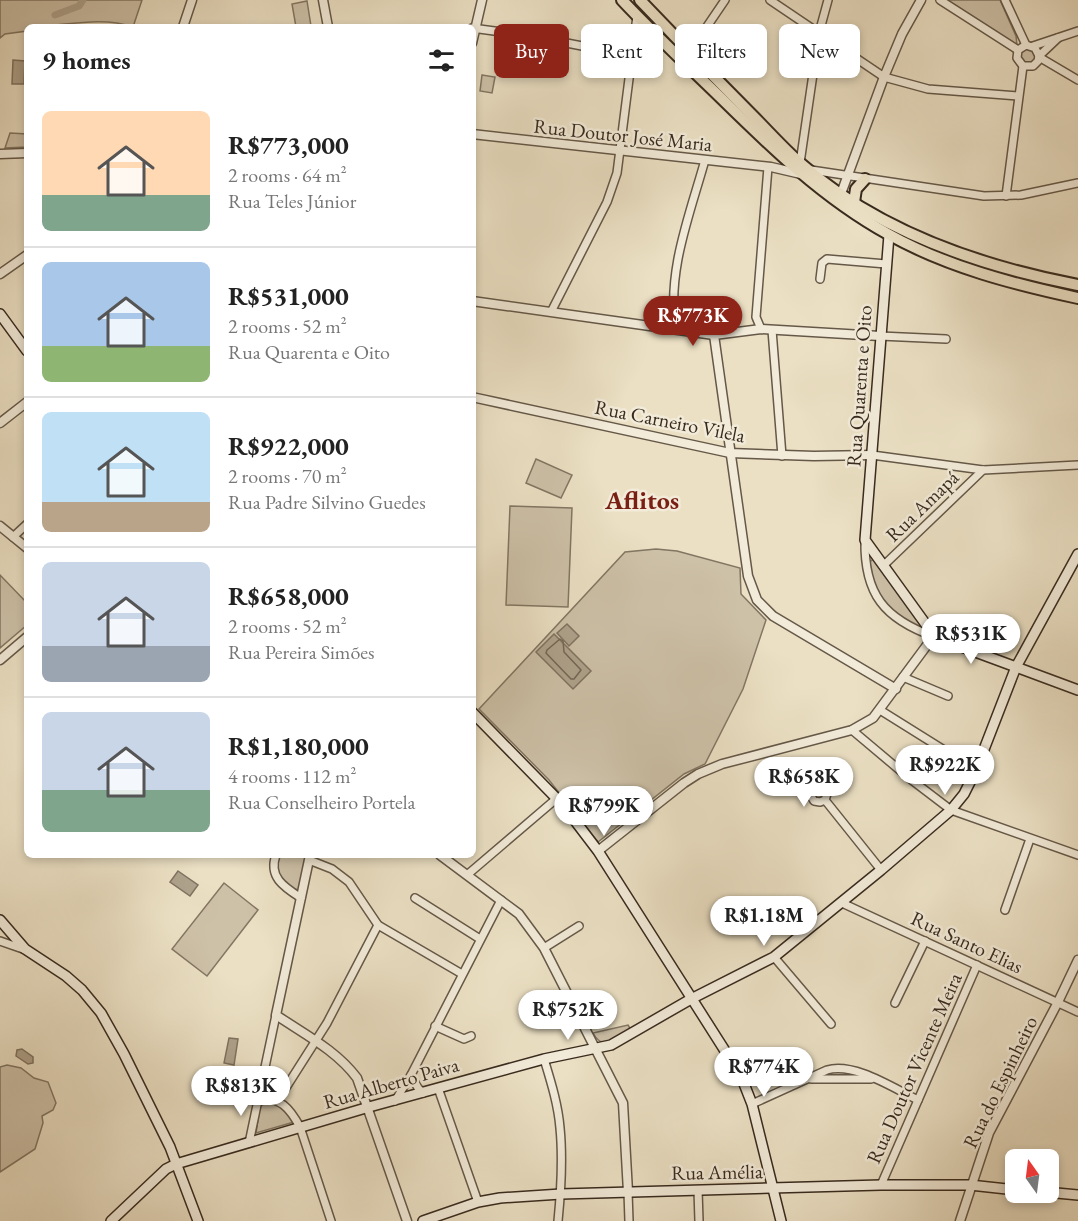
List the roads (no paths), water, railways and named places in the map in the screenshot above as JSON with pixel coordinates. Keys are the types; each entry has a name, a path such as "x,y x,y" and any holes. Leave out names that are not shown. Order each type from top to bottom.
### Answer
{"main road":[{"path":"622,0 780,155 803,169 889,235 929,254 991,277 1078,298"},
{"path":"640,0 675,38"},
{"path":"714,78 803,169"},
{"path":"854,202 856,189 865,179"},
{"path":"840,198 854,202 892,224 959,255 1037,277 1078,285"},
{"name":"Rua Quarenta e Oito","path":"865,540 889,235"},
{"path":"0,314 24,347"},
{"path":"865,540 934,637"},
{"name":"Rua Alberto Paiva","path":"111,1221 166,1168 176,1164 369,1107 544,1059 596,1050 624,1038 691,999 774,957 842,903 951,810 964,794 976,770 1016,667 1078,554"},
{"name":"Rua Quarenta e Oito","path":"934,637 1078,690"},
{"path":"476,715 556,798 598,852 741,1076 752,1104 781,1221"},
{"path":"0,920 25,949 66,976 82,990 101,1013 152,1110 198,1221"},
{"name":"Rua Amélia","path":"423,1221 478,1202 500,1198 561,1194 881,1185 970,1185 1005,1189"},
{"path":"1059,1194 1078,1196"}],"street":[{"path":"184,24 192,0"},
{"path":"323,0 327,24"},
{"path":"475,24 482,0"},
{"path":"709,24 725,0"},
{"path":"770,0 806,24"},
{"path":"821,24 828,0"},
{"path":"840,198 884,76 902,34 921,0"},
{"path":"940,0 1018,51"},
{"path":"1005,0 1029,46 1038,51 1039,57"},
{"path":"636,24 637,16"},
{"path":"476,28 581,46"},
{"path":"1018,51 1078,31"},
{"path":"1023,66 1033,66 1058,38"},
{"path":"1006,196 1023,66 1017,58 1018,51"},
{"path":"1039,57 1078,80"},
{"path":"860,60 884,76 928,89 1018,96"},
{"path":"551,312 607,202 617,174 630,78"},
{"path":"803,169 814,78"},
{"name":"Rua Doutor José Maria","path":"476,134 803,169 984,196 1006,196 1078,183"},
{"path":"0,154 24,153"},
{"path":"749,330 756,316 769,167 780,155"},
{"path":"676,330 674,291 677,266 705,160"},
{"path":"0,274 24,257"},
{"path":"820,279 822,263 827,259 886,264"},
{"path":"476,302 714,335 761,329 946,339"},
{"path":"664,328 674,315"},
{"path":"756,316 761,329"},
{"path":"772,330 782,456"},
{"path":"714,335 744,549 752,590 764,609 773,616 896,689"},
{"name":"Rua Carneiro Vilela","path":"476,398 730,453 782,456 872,455 983,470 1078,465"},
{"path":"0,423 24,404"},
{"name":"Rua Amapá","path":"883,566 983,470"},
{"path":"0,526 24,546"},
{"path":"13,537 24,527"},
{"name":"Rua Quarenta e Oito","path":"865,540 869,581 881,603 888,612 905,624 934,637"},
{"path":"598,852 698,774 722,764 852,730 873,718 934,637"},
{"path":"0,660 24,640"},
{"path":"903,677 948,696"},
{"path":"880,710 976,770"},
{"path":"852,730 951,810 1078,855"},
{"path":"467,875 556,798"},
{"path":"825,800 881,870"},
{"path":"1005,910 1030,839"},
{"path":"275,858 273,865 276,878 282,886 301,898"},
{"path":"249,1143 309,858"},
{"path":"311,858 350,882 378,925 462,974"},
{"path":"444,858 501,900 525,921 544,948 596,1050 623,1103 629,1221"},
{"path":"415,898 480,939"},
{"path":"394,1101 411,1075 501,900"},
{"name":"Rua Santo Elias","path":"842,903 1078,1012"},
{"path":"278,1100 351,979 378,925"},
{"path":"544,948 579,926"},
{"path":"0,941 25,949"},
{"path":"895,1003 925,941"},
{"path":"774,957 831,1024"},
{"name":"Rua do Espinheiro","path":"960,1221 989,1133 1078,960"},
{"name":"Rua Doutor Vicente Meira","path":"881,1185 977,965"},
{"path":"276,1015 347,1064 357,1078 407,1221"},
{"path":"435,1026 464,1039 471,1036"},
{"path":"544,1059 560,1128 561,1194 558,1221"},
{"path":"752,1104 838,1067 874,1079 918,1100"},
{"path":"411,1075 423,1093"},
{"path":"807,1079 874,1079"},
{"path":"438,1088 478,1202"},
{"path":"258,1095 278,1100 289,1110 300,1127 331,1221"},
{"path":"698,1191 699,1221"}],"water":[{"path":"13,60 24,61 24,84 12,84"},
{"path":"567,624 579,636 569,646 557,633"},
{"path":"554,634 591,671 573,689 536,652"},
{"path":"178,871 198,885 190,896 170,882"},
{"path":"229,1038 238,1039 234,1065 224,1063"},
{"path":"22,1049 33,1057 33,1063 28,1064 16,1056 17,1050"}],"waterway":[{"path":"55,15 79,6 83,0"}],"district":[{"name":"Aflitos","path":"642,500"}]}
